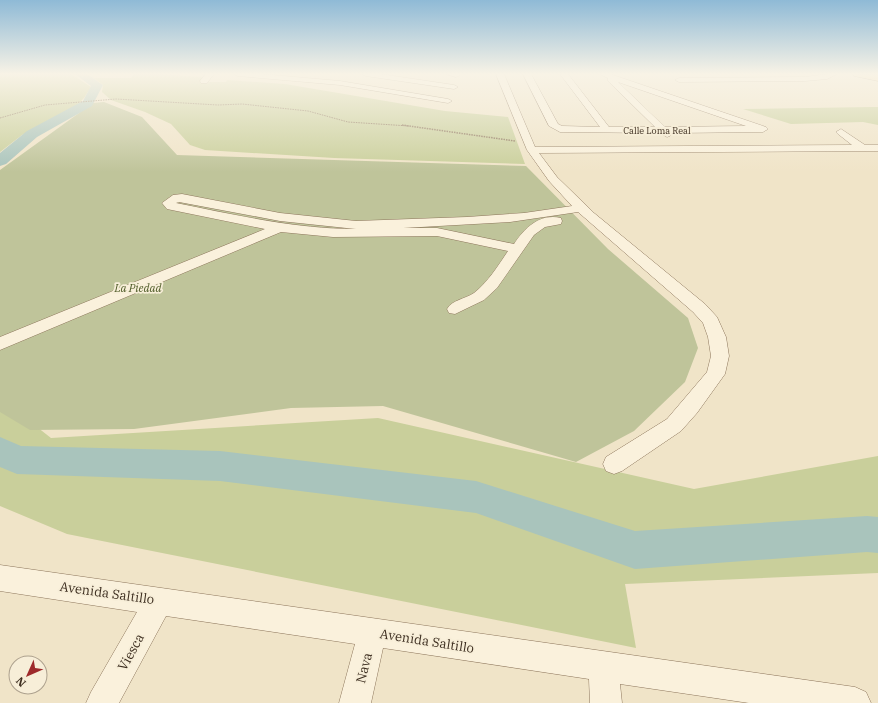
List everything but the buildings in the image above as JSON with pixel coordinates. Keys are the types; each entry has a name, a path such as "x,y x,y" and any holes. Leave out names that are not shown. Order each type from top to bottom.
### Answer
{"street":[{"path":"514,107 532,150 553,179 585,212 700,308 711,321 717,337 720,356 716,374 690,407 674,425 614,464"},
{"name":"Calle Loma Real","path":"545,107 554,126 570,130 763,129 698,107"},
{"path":"589,107 607,130"},
{"path":"639,107 678,145"},
{"path":"841,132 863,148"},
{"path":"532,150 678,145 834,152 878,156"},
{"path":"834,152 863,148 878,148"},
{"path":"517,249 430,232 336,228 279,228 171,206 168,203 177,198 182,198 222,208 336,228 421,224 585,212"},
{"path":"454,309 478,297 492,285 529,232 534,228 585,212"},
{"path":"466,238 465,229 467,221"},
{"path":"0,344 279,228"},
{"name":"Avenida Saltillo","path":"0,578 604,668 854,703"},
{"name":"Viesca","path":"102,703 159,601"},
{"name":"Nava","path":"355,703 372,633"},
{"path":"604,668 606,703"}],"path":[{"path":"0,118 39,107"},
{"path":"270,107 302,110 348,122 391,124 532,150"}],"green space":[{"path":"0,107 75,107 22,135 0,152"},
{"name":"La Piedad","path":"88,107 116,107 142,117 177,155 526,166 608,249 688,318 698,348 685,382 634,431 576,462 383,406 291,408 134,429 30,430 0,412 0,170"},
{"path":"130,107 420,107 445,111 508,117 525,164 334,158 205,150 190,145 171,124"},
{"path":"878,107 878,125 863,122 791,124 743,109"},
{"path":"0,398 51,438 378,418 694,489 878,456 878,573 625,584 636,648 67,534 0,506"}],"waterway":[{"path":"0,161 32,134 81,107"},
{"path":"0,451 17,460 220,466 476,497 635,550 867,534 878,535"}]}
